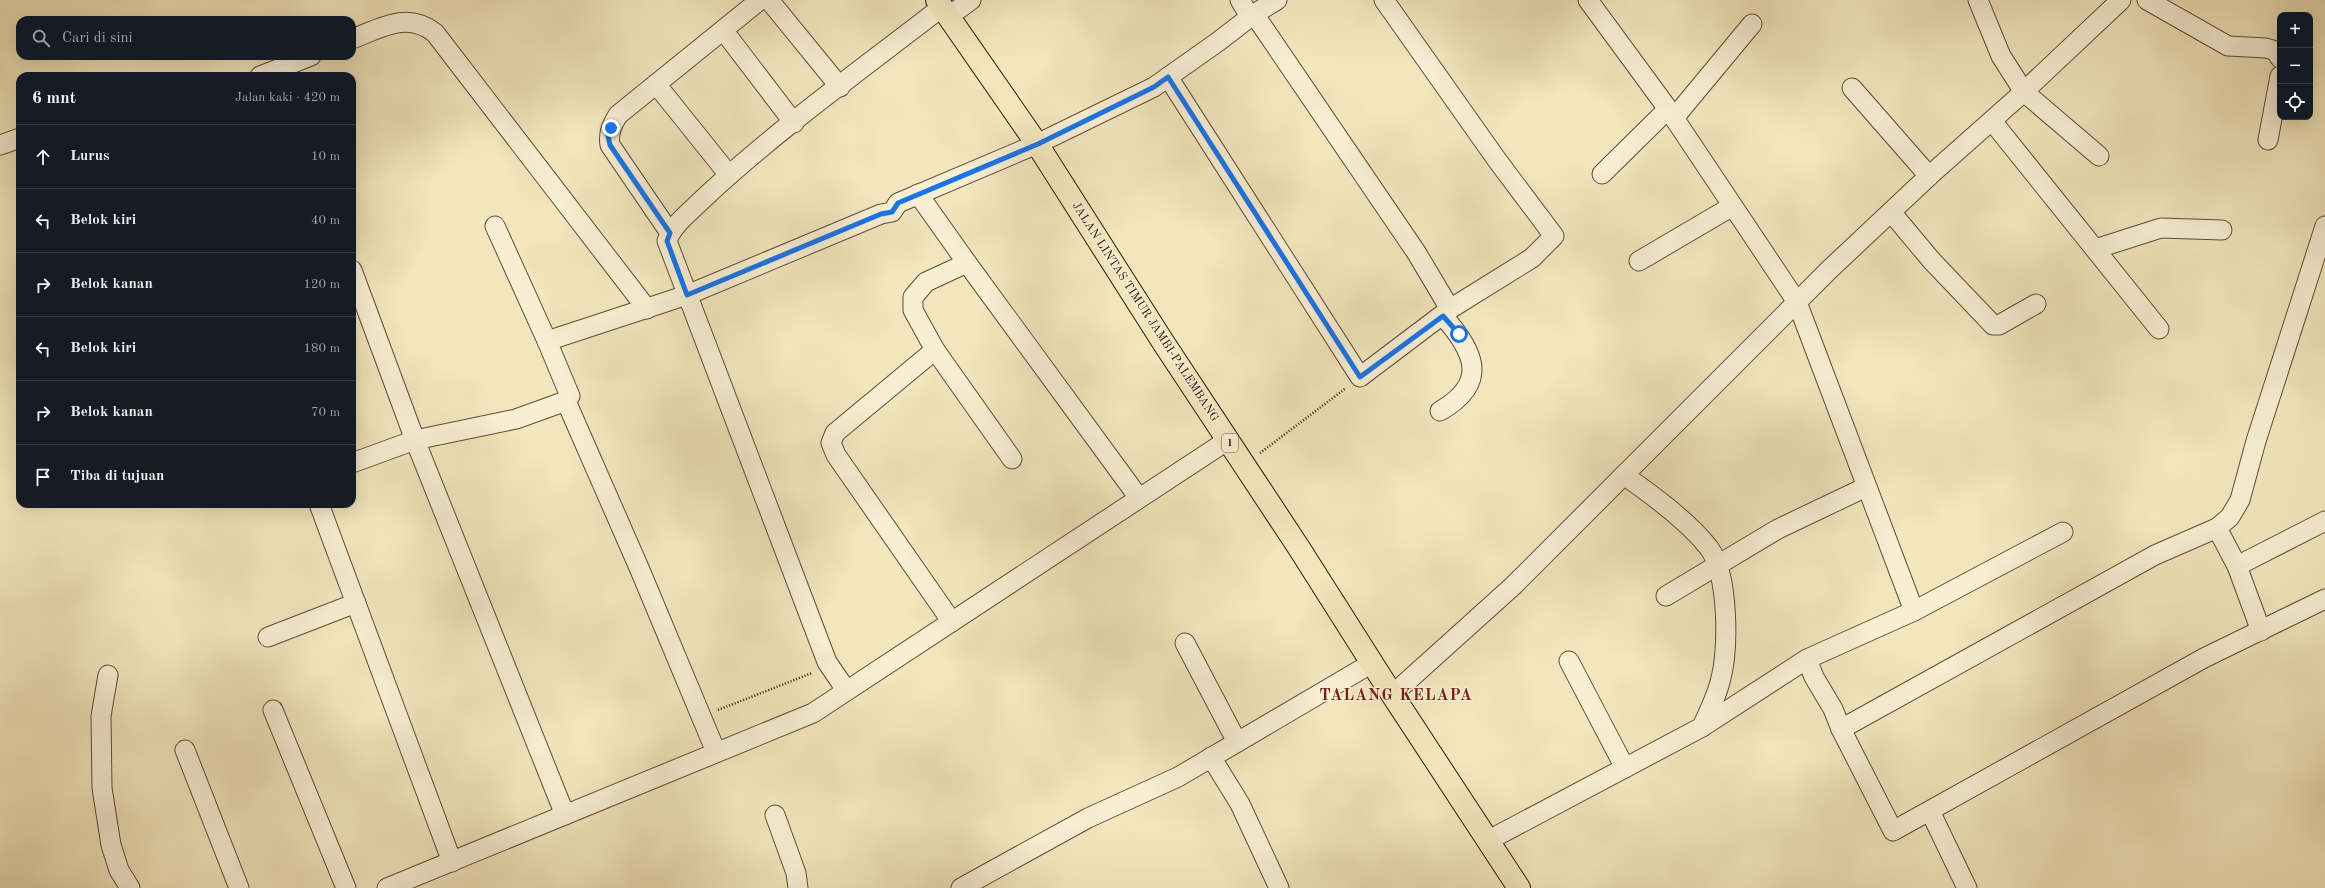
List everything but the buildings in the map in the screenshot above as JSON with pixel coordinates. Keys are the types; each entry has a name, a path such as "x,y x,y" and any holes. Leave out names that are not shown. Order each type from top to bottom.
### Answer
{"highway":[{"name":"JALAN LINTAS TIMUR JAMBI-PALEMBANG","path":"943,8 1038,144 1163,342 1392,695 1489,840 1518,888"}],"street":[{"path":"670,233 610,145 608,136 618,115 760,0"},
{"path":"769,0 840,87"},
{"path":"846,690 827,662 667,241 670,233 729,175 794,123 943,8 971,0"},
{"path":"1240,0 1416,252 1447,313 1469,351 1471,375 1468,387 1463,395 1440,411"},
{"path":"547,340 687,295 881,214 892,212 898,203 1038,144 1154,87 1252,16 1277,0"},
{"path":"1168,77 1360,377 1447,313 1532,258 1554,236 1497,160 1384,0"},
{"path":"1588,0 1671,113 1731,207 1797,302 1914,611"},
{"path":"1978,0 2000,56 2024,92 2099,156"},
{"path":"1392,695 1513,586 1797,302 1891,212 1929,176 2024,92 2121,0"},
{"path":"2147,0 2228,46 2266,48 2276,51 2277,53"},
{"path":"356,37 390,24 408,22 423,24 435,33 647,309"},
{"path":"1602,174 1671,113 1752,24"},
{"path":"723,30 794,123"},
{"path":"281,72 303,60"},
{"path":"656,84 729,175"},
{"path":"2268,140 2278,84"},
{"path":"1852,88 1929,176"},
{"path":"1992,121 2158,330"},
{"path":"0,144 16,139"},
{"path":"918,194 1139,498"},
{"path":"1639,261 1731,207"},
{"path":"1891,212 1932,261 1993,325 1999,325 2036,304"},
{"path":"356,462 415,440 516,419 545,410 566,401 570,396 547,340 495,226"},
{"path":"1841,729 2156,555 2217,528 2230,517 2240,500 2258,433 2325,226"},
{"path":"2095,249 2161,228 2222,230"},
{"path":"967,263 926,282 913,297 913,310 935,350 1012,460"},
{"path":"356,281 415,440 566,815"},
{"path":"935,350 835,433 831,443 836,455 952,622"},
{"path":"566,401 640,570 716,752"},
{"path":"387,888 813,713 1228,440"},
{"path":"1624,475 1663,504 1692,531 1710,549 1718,567 1722,586 1727,639 1720,682 1702,727"},
{"path":"1666,596 1718,567 1778,529 1866,487"},
{"path":"320,508 452,862"},
{"path":"2237,566 2325,521"},
{"path":"2217,528 2237,566 2261,631"},
{"path":"1489,840 1702,727 1807,659 1914,611 2063,532"},
{"path":"1807,659 1893,831 2204,658 2325,600"},
{"path":"268,637 356,603"},
{"path":"1185,643 1237,742"},
{"path":"1569,661 1625,768"},
{"path":"961,888 1088,818 1178,777 1372,663"},
{"path":"108,675 101,716 102,788 111,845 120,870 130,888"},
{"path":"272,710 346,888"},
{"path":"185,750 239,888"},
{"path":"1211,757 1240,804 1279,888"},
{"path":"1930,811 1967,888"},
{"path":"774,815 796,873 798,888"}],"path":[{"path":"1244,465 1360,377"},
{"path":"701,717 812,673 827,662"}],"district":[{"name":"TALANG KELAPA","path":"1396,696"}],"route":[{"path":"611,128 608,136 610,145 670,233 667,241 687,295 881,214 892,212 898,203 906,201 918,194 1038,144 1154,87 1168,77 1360,377 1443,316 1459,334"}]}
